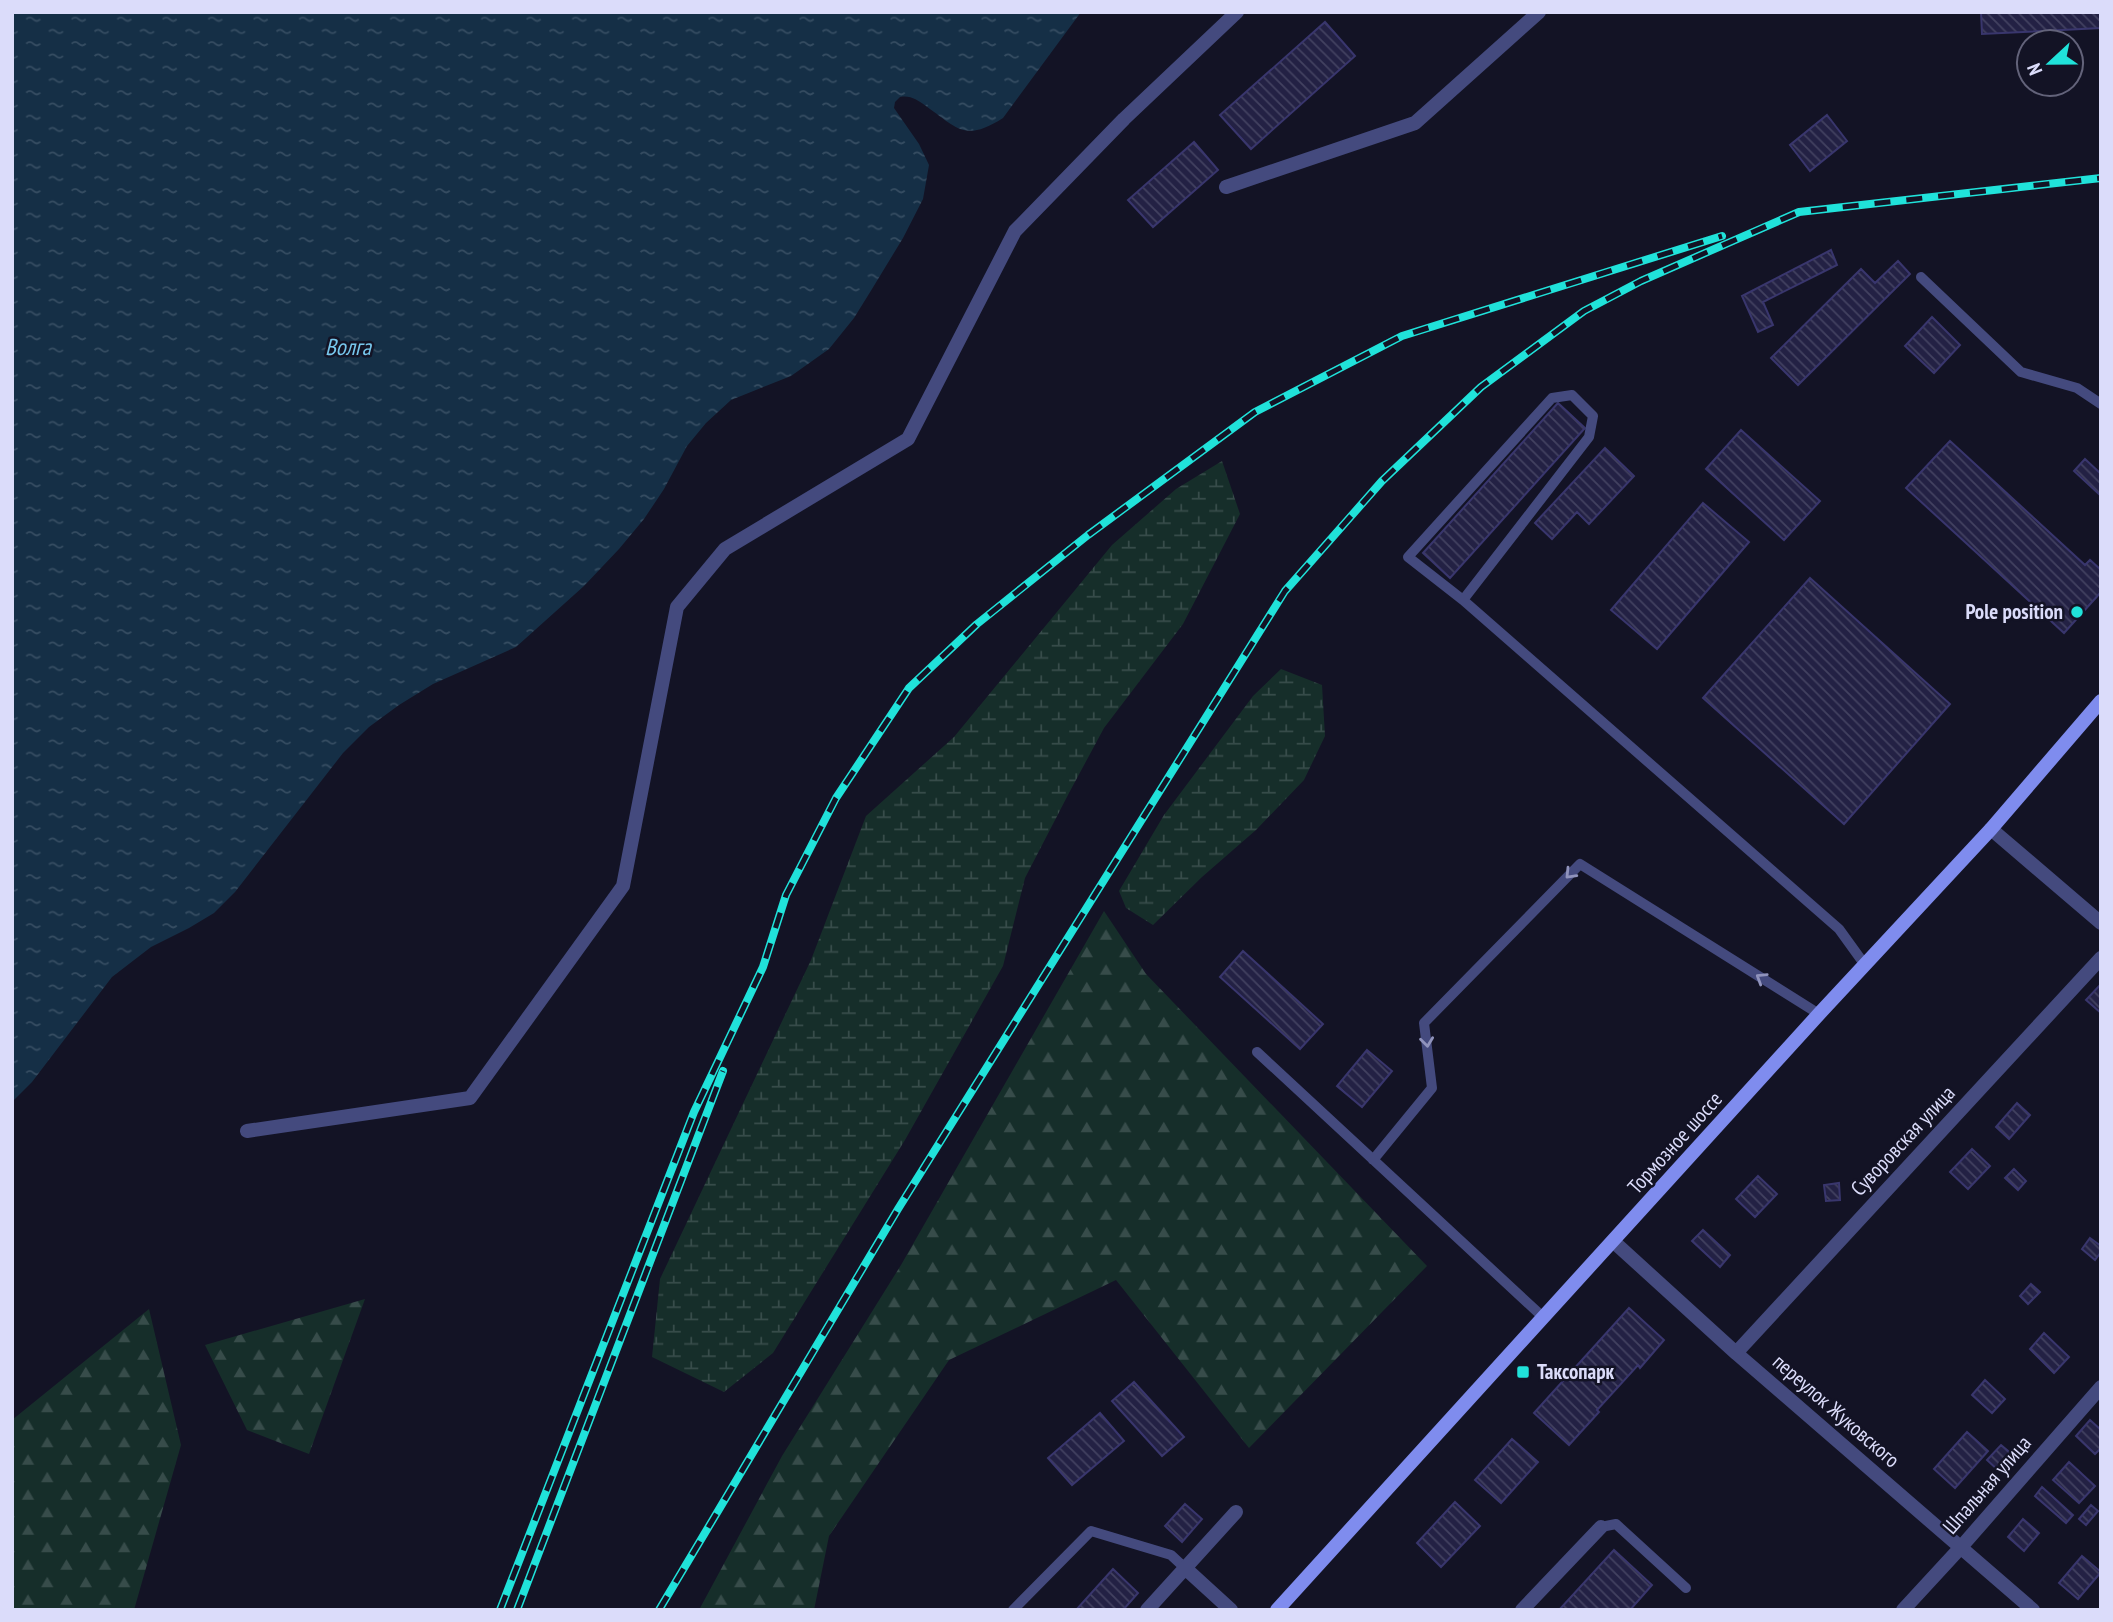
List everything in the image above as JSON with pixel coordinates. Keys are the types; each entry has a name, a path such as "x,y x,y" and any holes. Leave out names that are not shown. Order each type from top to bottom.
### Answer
{"street":[{"path":"247,1131 470,1098 623,886 677,607 725,549 908,439 1015,231 1124,119 1237,12"},
{"path":"1226,187 1415,123 1539,12"},
{"name":"Тормозное шоссе","path":"1277,1610 1819,1014 1991,830 2101,701"},
{"path":"1991,830 2101,923"},
{"name":"Суворовская улица","path":"1736,1353 2101,958"},
{"name":"переулок Жуковского","path":"1614,1242 1736,1353 2033,1610"},
{"name":"Шпальная улица","path":"1903,1610 2101,1387"},
{"path":"1147,1610 1236,1512"},
{"path":"1522,1610 1601,1527"},
{"path":"1185,1568 1231,1610"}],"lane":[{"path":"1921,277 2021,372 2077,388 2101,404"},
{"path":"1463,600 1589,437 1594,416 1572,395 1552,398 1408,556 1463,600 1839,929 1865,965"},
{"path":"1373,1160 1432,1088 1424,1023 1580,864 1819,1014"},
{"path":"1257,1052 1544,1318"},
{"path":"1601,1527 1616,1524 1686,1588"},
{"path":"1013,1610 1091,1531 1171,1555 1185,1568"}],"green space":[{"path":"1222,461 1240,514 1183,624 1104,728 1025,878 1003,966 905,1140 773,1353 724,1392 652,1357 660,1279 811,960 866,816 954,737 1112,545 1176,489"},
{"path":"1281,669 1322,685 1325,736 1304,780 1256,830 1153,925 1126,908 1119,891 1164,815 1253,696"},
{"path":"1104,911 1146,974 1427,1266 1249,1448 1116,1280 949,1360 829,1536 814,1610 699,1610 782,1456 901,1265"},
{"path":"365,1299 309,1454 247,1430 205,1345"},
{"path":"149,1309 181,1445 134,1610 12,1610 12,1420"}],"water":[{"name":"Волга","path":"12,12 1081,12 1003,118 990,125 970,131 962,130 914,99 900,97 895,102 894,108 919,144 929,165 923,199 903,238 854,318 829,349 791,376 731,400 706,423 687,446 644,519 619,549 584,586 516,647 433,684 369,727 343,753 235,892 214,913 151,947 112,977 32,1082 12,1102"}],"building":[{"path":"1981,12 2101,12 2101,28 2015,28 2015,32 1982,34"},
{"path":"1325,22 1355,56 1251,149 1220,115"},
{"path":"1827,115 1847,141 1810,171 1790,145"},
{"path":"1194,142 1218,170 1153,227 1128,200"},
{"path":"1831,250 1837,265 1763,302 1773,325 1758,332 1742,296"},
{"path":"1898,261 1910,274 1798,385 1771,358 1861,269 1875,283"},
{"path":"1932,317 1960,345 1934,373 1905,346"},
{"path":"1558,403 1585,428 1450,578 1423,553"},
{"path":"1741,430 1820,501 1784,540 1706,469"},
{"path":"1950,441 2085,565 2090,560 2101,570 2101,592 2064,633 1906,488"},
{"path":"1605,448 1634,476 1589,524 1577,512 1552,539 1535,523"},
{"path":"2085,459 2101,474 2101,496 2074,471"},
{"path":"1703,503 1749,542 1657,649 1611,610"},
{"path":"1810,578 1950,704 1844,824 1703,698"},
{"path":"1243,951 1323,1024 1300,1049 1220,977"},
{"path":"2101,984 2101,1013 2086,1000"},
{"path":"1367,1050 1392,1071 1362,1107 1337,1086"},
{"path":"2017,1103 2030,1115 2009,1139 1996,1127"},
{"path":"1972,1149 1990,1166 1968,1189 1950,1172"},
{"path":"2014,1169 2026,1181 2018,1190 2005,1178"},
{"path":"1758,1176 1777,1194 1755,1217 1736,1199"},
{"path":"1839,1183 1840,1200 1826,1201 1824,1185"},
{"path":"1703,1230 1730,1255 1720,1267 1692,1241"},
{"path":"2090,1238 2101,1246 2101,1252 2095,1260 2082,1249"},
{"path":"2031,1284 2040,1292 2028,1304 2020,1296"},
{"path":"1629,1308 1664,1340 1597,1410 1599,1412 1569,1445 1534,1413"},
{"path":"2044,1333 2069,1357 2054,1373 2030,1349"},
{"path":"1985,1380 2005,1399 1992,1413 1972,1395"},
{"path":"1134,1382 1184,1437 1162,1456 1112,1401"},
{"path":"1100,1413 1124,1441 1072,1485 1048,1458"},
{"path":"2090,1420 2101,1430 2101,1448 2095,1454 2076,1436"},
{"path":"1967,1432 1988,1451 1955,1488 1934,1469"},
{"path":"1512,1439 1538,1462 1501,1503 1475,1480"},
{"path":"2001,1445 2013,1455 1999,1471 1987,1460"},
{"path":"2069,1462 2095,1486 2079,1503 2053,1480"},
{"path":"2042,1487 2073,1515 2066,1523 2035,1496"},
{"path":"1455,1502 1480,1526 1441,1567 1417,1543"},
{"path":"1185,1504 1202,1519 1182,1542 1165,1526"},
{"path":"2091,1505 2098,1511 2086,1525 2079,1519"},
{"path":"2023,1519 2039,1533 2024,1551 2008,1537"},
{"path":"1614,1550 1652,1585 1630,1610 1559,1610"},
{"path":"2082,1556 2101,1572 2078,1599 2059,1583"},
{"path":"1113,1569 1138,1593 1123,1610 1076,1610"}],"railway":[{"path":"659,1610 898,1209 1285,591 1382,481 1481,387 1584,311 1641,281 1799,212 2101,178"},
{"path":"500,1610 694,1112 763,967 786,895 836,798 909,688 977,624 1088,535 1255,412 1402,336 1722,236"},
{"path":"517,1610 723,1071"}],"place":[{"name":"Pole position","path":"2077,612"},
{"name":"Таксопарк","path":"1523,1372"}]}
